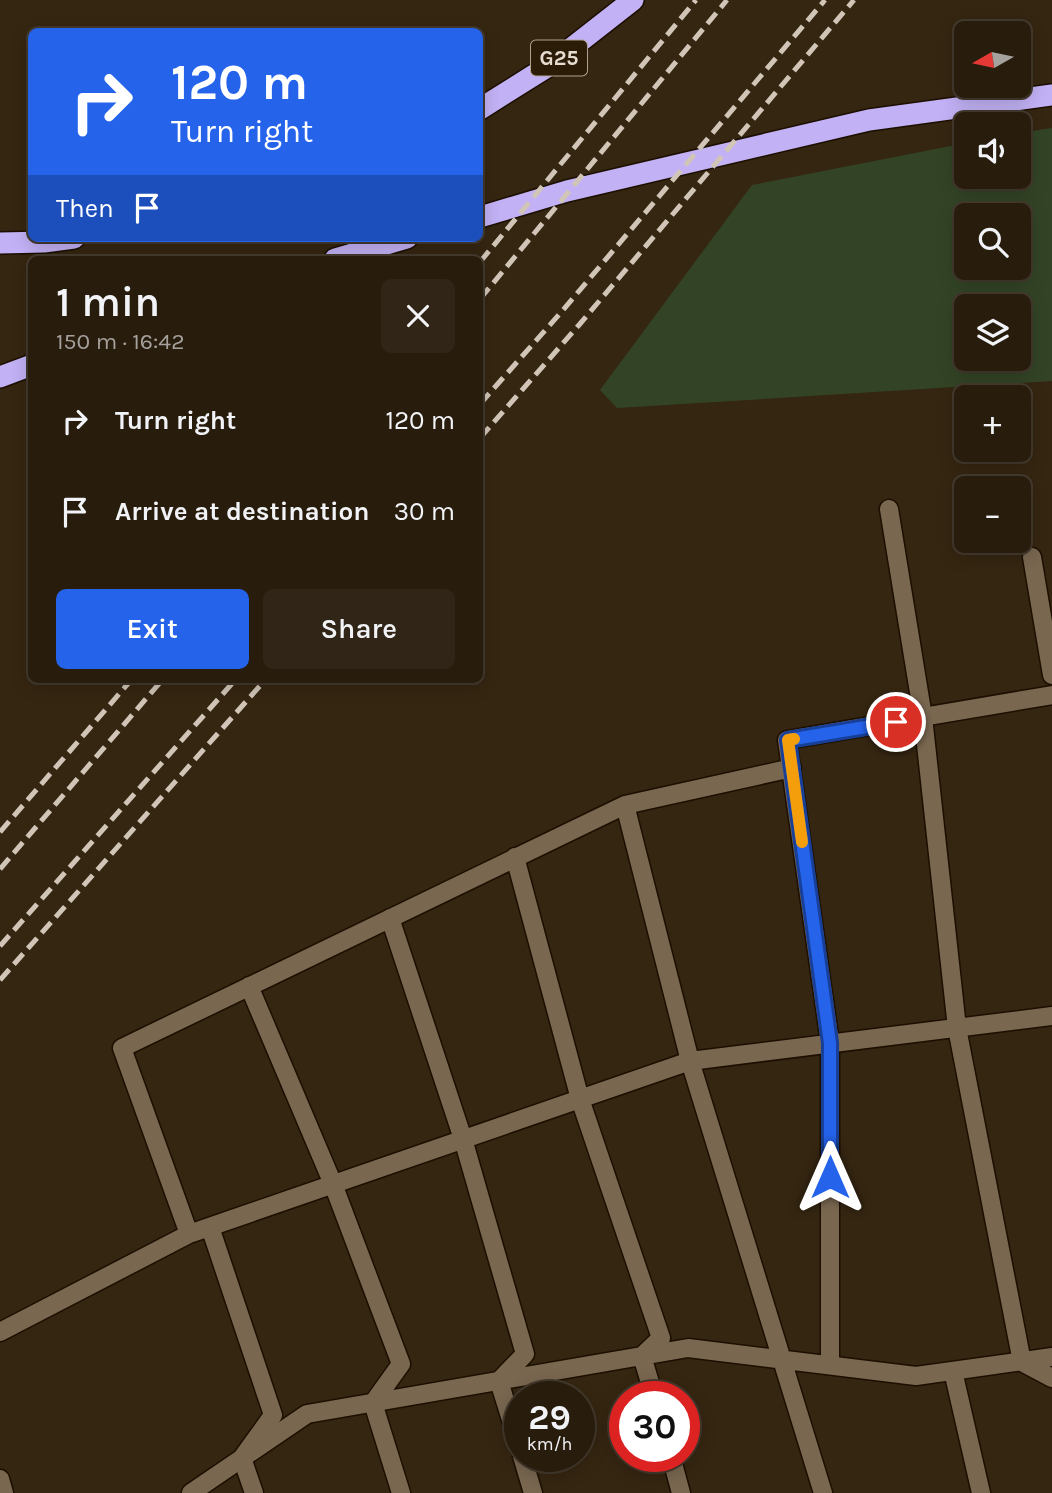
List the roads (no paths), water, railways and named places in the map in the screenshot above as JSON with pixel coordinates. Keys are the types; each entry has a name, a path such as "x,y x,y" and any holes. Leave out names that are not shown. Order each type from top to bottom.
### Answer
{"highway":[{"name":"G25","path":"483,107 550,65 633,0"},
{"path":"483,216 567,191 869,120 1052,95"},
{"path":"0,243 44,242"},
{"path":"345,256 393,242"},
{"path":"0,377 28,366"}],"street":[{"path":"889,509 923,717 957,1028 1021,1362"},
{"path":"1032,557 1052,675"},
{"path":"830,1365 830,1043 788,740 1052,695"},
{"path":"189,1234 121,1048 625,805 792,768"},
{"path":"625,805 690,1060 823,1493"},
{"path":"516,857 580,1099 660,1338 642,1356"},
{"path":"390,918 464,1139 525,1354 499,1381"},
{"path":"249,986 332,1184 401,1364 373,1403"},
{"path":"0,1332 189,1234 690,1060 1052,1016"},
{"path":"210,1227 273,1415 242,1458"},
{"path":"191,1493 307,1415 688,1348 916,1376 1052,1357"},
{"path":"642,1356 650,1381"},
{"path":"1021,1362 1052,1378"},
{"path":"953,1371 981,1493"},
{"path":"499,1381 504,1397"},
{"path":"373,1403 401,1493"},
{"path":"242,1458 254,1493"},
{"path":"527,1472 533,1493"},
{"path":"675,1472 681,1493"},
{"path":"0,1479 4,1493"}],"railway":[{"path":"483,258 696,0"},
{"path":"483,295 727,0"},
{"path":"483,401 825,0"},
{"path":"483,435 854,0"},
{"path":"0,832 129,683"},
{"path":"0,869 160,683"},
{"path":"0,946 232,683"},
{"path":"0,980 262,683"}]}
